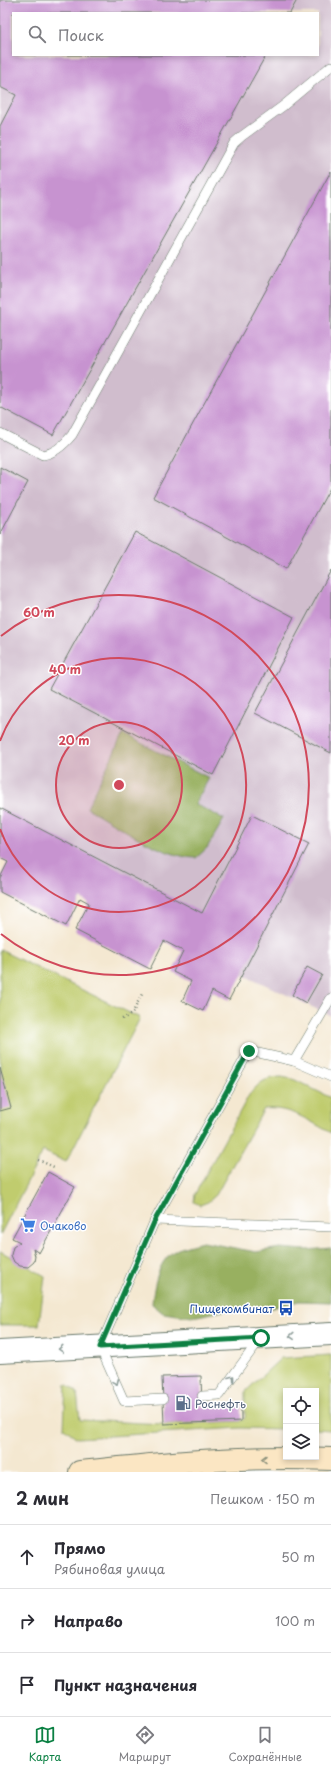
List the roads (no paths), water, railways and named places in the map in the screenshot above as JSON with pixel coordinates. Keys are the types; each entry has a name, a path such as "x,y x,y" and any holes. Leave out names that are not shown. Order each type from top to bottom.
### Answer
{"main road":[{"path":"80,1472 240,1459 331,1459"}],"street":[{"path":"0,1352 331,1334"}],"lane":[{"path":"0,433 42,455 54,452 67,441 72,435 234,144 242,136 303,91 331,66"},
{"path":"294,1060 331,998"},
{"path":"163,1399 124,1400 100,1347 155,1220 249,1051 294,1060 331,1076"},
{"path":"155,1220 331,1227"},
{"path":"202,1396 219,1395 261,1338"}],"place":[{"name":"Очаково","path":"28,1225"},
{"name":"Пищекомбинат","path":"286,1308"},
{"name":"Роснефть","path":"183,1403"}]}
